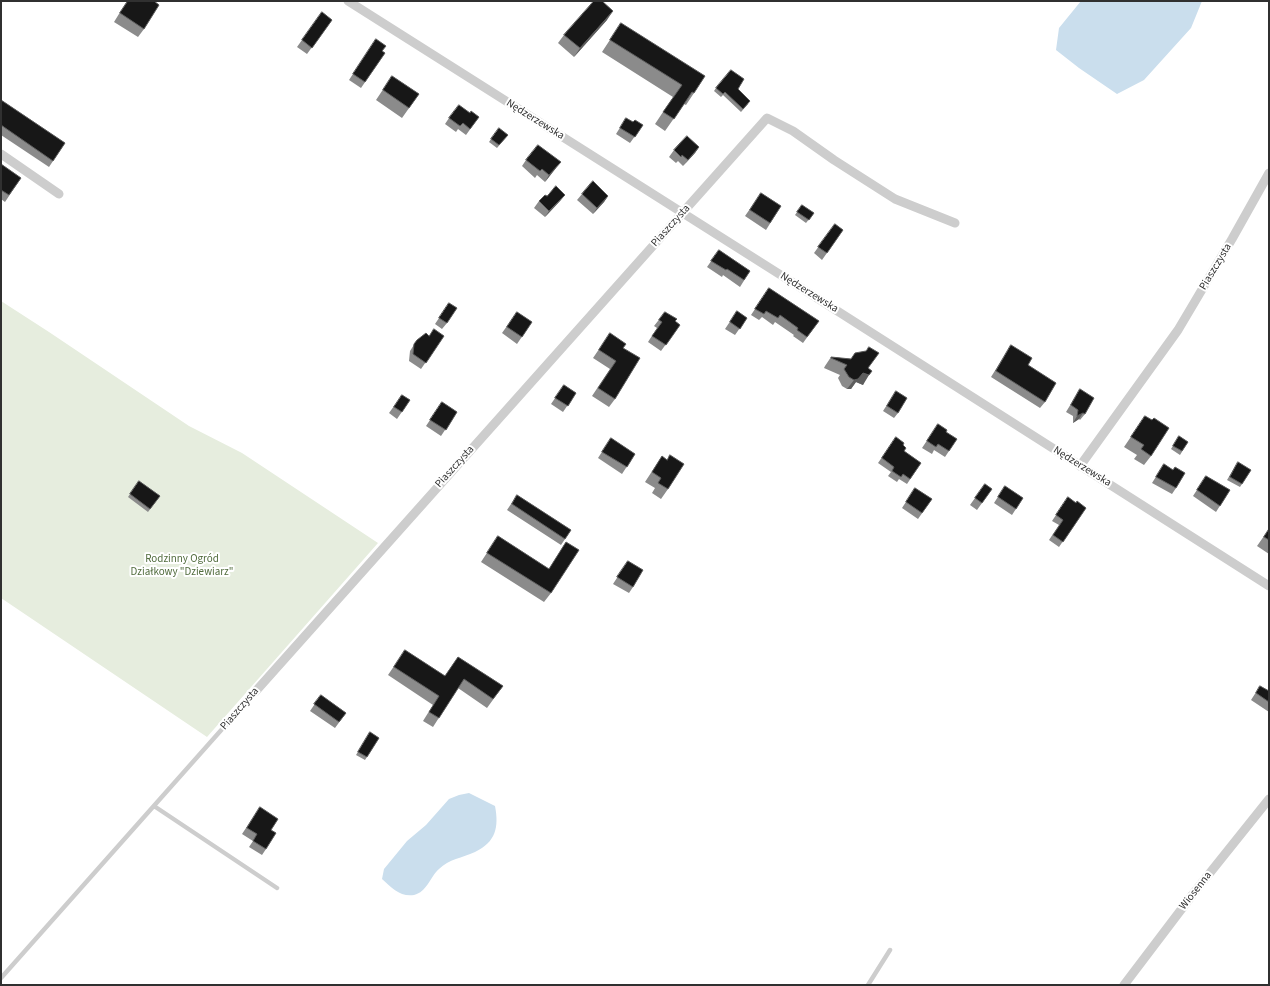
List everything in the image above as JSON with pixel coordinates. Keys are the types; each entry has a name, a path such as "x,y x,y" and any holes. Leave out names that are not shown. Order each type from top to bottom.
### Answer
{"street":[{"name":"Nędzerzewska","path":"348,1 1269,586"},
{"name":"Piaszczysta","path":"255,692 767,118 793,131 852,172 895,199 955,223"},
{"path":"1,154 59,194"},
{"name":"Piaszczysta","path":"1080,466 1157,357 1178,330 1269,173"},
{"name":"Wiosenna","path":"1124,985 1193,894 1269,799"}],"lane":[{"name":"Piaszczysta","path":"1,978 255,692"},
{"path":"154,806 277,888"},
{"path":"868,985 890,950"}],"green space":[{"name":"Rodzinny Ogród Działkowy \"Dziewiarz\"","path":"1,301 189,426 242,453 378,543 207,737 1,598"}],"water":[{"path":"1081,1 1202,1 1191,28 1144,80 1117,94 1056,50 1059,28"},
{"path":"469,793 495,806 497,821 492,839 488,844 475,852 451,861 443,866 436,872 422,891 414,895 404,895 393,889 382,879 384,869 407,841 426,825 449,799"}],"building":[{"path":"128,1 154,1 159,5 144,29 120,13"},
{"path":"594,1 602,1 613,11 580,48 564,35"},
{"path":"322,12 332,20 312,48 302,40"},
{"path":"621,23 705,76 674,119 663,112 682,85 610,40"},
{"path":"376,39 386,46 382,51 385,53 365,82 353,74"},
{"path":"731,70 744,79 738,89 750,101 743,109 725,92 723,94 716,88"},
{"path":"392,76 419,94 409,108 383,90"},
{"path":"1,100 65,143 53,161 1,125"},
{"path":"459,105 470,113 471,111 479,117 470,129 463,123 460,126 449,118"},
{"path":"626,118 633,122 635,120 643,125 635,137 620,128"},
{"path":"499,128 508,135 499,145 491,139"},
{"path":"687,136 699,147 688,160 682,155 681,157 674,150"},
{"path":"538,145 561,162 549,175 542,169 540,171 526,160"},
{"path":"1,164 21,178 9,195 1,190"},
{"path":"593,181 608,196 597,208 582,194"},
{"path":"556,186 565,195 549,211 539,201 545,195 547,196"},
{"path":"761,193 781,206 770,223 750,210"},
{"path":"802,205 814,213 809,220 797,212"},
{"path":"835,224 843,230 827,253 818,247"},
{"path":"719,250 750,271 744,280 711,261"},
{"path":"769,288 819,321 807,337 797,330 798,328 780,315 778,318 766,311 764,314 755,309"},
{"path":"449,303 457,308 447,323 439,318"},
{"path":"737,311 747,318 740,329 730,322"},
{"path":"517,312 532,322 522,337 507,327"},
{"path":"665,312 677,319 675,321 680,325 666,345 652,336 662,322 659,320"},
{"path":"434,329 444,336 426,363 413,354 414,344 426,333 429,336"},
{"path":"610,333 626,344 623,348 640,358 615,399 598,388 616,361 599,350"},
{"path":"1011,345 1032,358 1028,365 1056,383 1045,402 996,371"},
{"path":"869,347 879,353 868,368 872,371 869,375 863,373 858,379 854,380 849,377 844,369 847,365 831,358 851,359 855,353 866,351"},
{"path":"564,385 576,393 568,406 555,398"},
{"path":"1080,389 1094,398 1085,414 1083,413 1077,416 1078,410 1071,405"},
{"path":"896,391 907,398 898,413 887,406"},
{"path":"402,395 410,400 402,412 394,407"},
{"path":"442,402 457,412 446,430 430,420"},
{"path":"1145,416 1152,420 1154,418 1169,428 1151,456 1141,449 1144,445 1131,437"},
{"path":"938,424 947,430 946,432 957,439 949,451 938,444 936,447 927,441"},
{"path":"1179,436 1188,442 1182,451 1173,446"},
{"path":"896,437 904,443 903,445 906,448 904,451 921,463 910,479 903,474 901,477 892,471 894,467 882,458"},
{"path":"611,438 635,454 627,467 602,452"},
{"path":"670,455 684,464 668,489 658,483 661,478 652,472 662,456 667,460"},
{"path":"1238,462 1251,470 1242,484 1230,477"},
{"path":"1164,464 1173,470 1175,467 1185,473 1176,488 1156,477"},
{"path":"1206,476 1230,490 1220,506 1197,490"},
{"path":"139,481 160,496 150,509 130,494"},
{"path":"985,484 992,489 982,503 975,498"},
{"path":"1005,486 1023,498 1016,509 998,497"},
{"path":"915,488 932,499 922,513 906,502"},
{"path":"517,495 571,530 565,539 512,504"},
{"path":"1068,497 1076,503 1077,501 1086,508 1063,542 1053,535 1063,520 1056,515"},
{"path":"1269,529 1269,540 1264,537"},
{"path":"498,536 549,569 566,542 579,550 551,593 487,553"},
{"path":"628,561 643,570 633,587 617,577"},
{"path":"405,650 445,676 458,657 503,686 493,699 464,679 439,718 429,712 439,696 394,667"},
{"path":"1260,686 1269,691 1269,702 1256,693"},
{"path":"321,695 346,713 339,722 314,704"},
{"path":"370,732 379,738 367,757 358,752"},
{"path":"260,807 278,819 271,830 276,833 266,849 253,841 257,834 247,828"}]}
